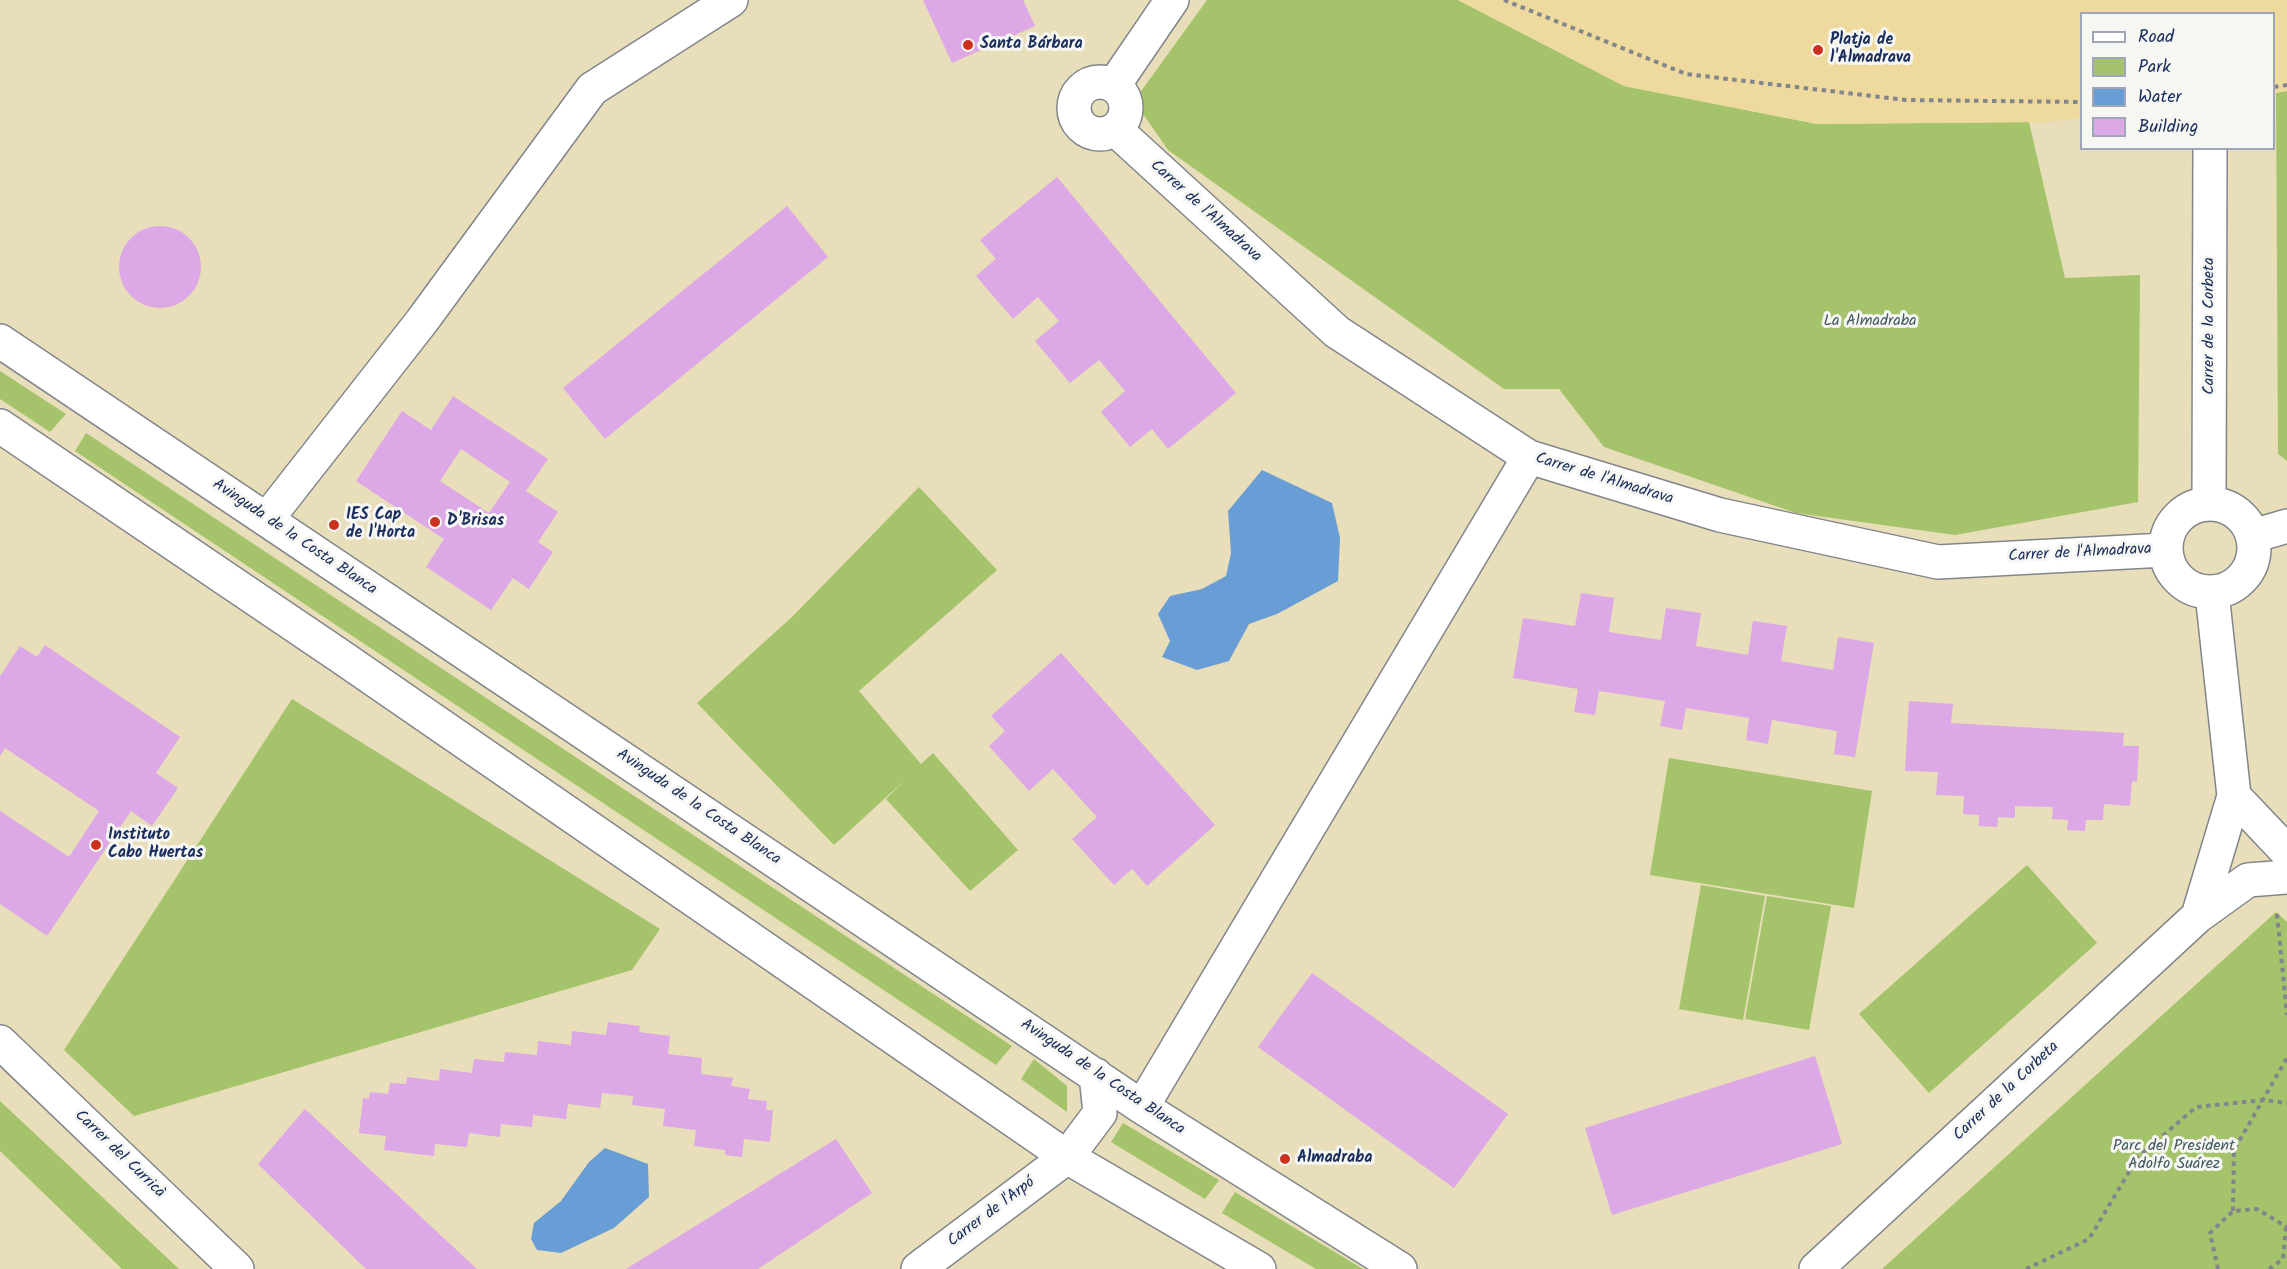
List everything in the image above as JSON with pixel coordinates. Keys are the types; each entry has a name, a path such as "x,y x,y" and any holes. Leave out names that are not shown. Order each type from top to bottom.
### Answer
{"street":[{"path":"267,519 422,321 592,89 731,0"},
{"path":"1114,85 1172,0"},
{"path":"1103,81 1114,85 1122,93 1126,102 1126,113 1123,123 1116,130 1103,135 1091,133 1080,126 1074,115 1074,102 1079,91 1090,83 1103,81"},
{"name":"Carrer de l'Almadrava","path":"1116,130 1337,332 1528,457 1720,515 1938,562 2165,550"},
{"name":"Carrer de la Corbeta","path":"2209,504 2210,150"},
{"name":"Avinguda de la Costa Blanca","path":"0,341 1143,1107 1400,1269"},
{"path":"0,426 340,656 1066,1157 1259,1269"},
{"path":"1143,1107 1528,457"},
{"path":"2209,504 2228,508 2244,519 2253,536 2253,562 2236,584 2212,593 2189,588 2172,572 2165,550 2171,527 2187,510 2209,504"},
{"path":"2253,536 2287,526"},
{"path":"2198,916 2234,796 2212,593"},
{"path":"2234,796 2287,852"},
{"name":"Carrer de la Corbeta","path":"1815,1269 2198,916 2248,880 2287,877"},
{"name":"Carrer del Curricà","path":"2,1047 237,1269"},
{"name":"Carrer de l'Arpó","path":"918,1269 1066,1157 1100,1113 1096,1075"}],"path":[{"path":"1504,0 1686,74 1905,100 2080,102"},
{"path":"2276,912 2287,1015"},
{"path":"2233,1211 2234,1150 2287,1058"},
{"path":"2026,1269 2089,1239 2138,1157 2196,1107 2264,1100 2287,1103"},
{"path":"2218,1269 2210,1233 2233,1211 2257,1209 2286,1227 2283,1260 2268,1269"}],"green space":[{"name":"La Almadraba","path":"1207,0 1458,0 1624,86 1817,124 2029,122 2065,278 2140,275 2138,502 1955,535 1796,513 1604,447 1559,389 1504,389 1168,150 1134,101"},
{"path":"2287,91 2287,461 2278,454 2276,93"},
{"path":"0,371 66,414 50,432 0,399"},
{"path":"86,433 1012,1046 996,1065 75,451"},
{"path":"919,487 997,570 859,691 921,764 933,753 1018,850 970,891 886,799 906,779 834,845 697,703 793,616"},
{"path":"292,699 660,929 632,970 134,1116 64,1050"},
{"path":"1669,758 1872,791 1854,908 1650,875"},
{"path":"2027,865 2097,943 1929,1093 1859,1014"},
{"path":"1701,885 1765,896 1743,1020 1679,1009"},
{"path":"1767,896 1831,906 1809,1030 1745,1019"},
{"name":"Parc del President Adolfo Suárez","path":"2276,912 2287,922 2287,1269 1882,1269"},
{"path":"1034,1059 1067,1086 1067,1112 1021,1079"},
{"path":"0,1101 179,1269 122,1269 0,1151"},
{"path":"1123,1123 1219,1180 1205,1199 1111,1142"},
{"path":"1235,1192 1363,1269 1316,1269 1222,1213"}],"sand":[{"name":"Platja de l'Almadrava","path":"1458,0 2287,0 2287,91 2275,93 2275,12 2080,12 2080,118 2046,122 1817,124 1624,86"}],"water":[{"path":"1262,470 1332,503 1340,538 1338,581 1277,614 1249,624 1229,661 1197,670 1162,657 1170,641 1158,614 1170,596 1202,589 1226,576 1231,553 1228,511"},
{"path":"605,1148 648,1164 649,1197 614,1228 561,1253 537,1250 531,1239 534,1223 561,1201 589,1162"}],"building":[{"name":"Santa Bárbara","path":"923,0 1023,0 1035,26 952,63"},
{"path":"1057,177 1236,393 1168,449 1152,429 1130,447 1101,412 1125,391 1099,360 1070,383 1035,341 1059,321 1038,297 1013,319 976,276 996,259 980,240"},
{"path":"787,206 828,257 605,439 563,388"},
{"path":"152,226 168,226 183,233 194,244 201,259 198,283 189,296 168,308 152,308 137,301 126,290 119,275 119,259 126,244 137,233"},
{"path":"453,396 548,459 526,491 558,512 538,542 553,552 529,589 513,578 491,610 426,567 444,539 356,481 402,411 431,430","holes":["461,449 510,482 489,513 440,481"]},
{"path":"1581,593 1614,598 1609,632 1661,640 1666,608 1701,613 1696,646 1748,655 1753,621 1787,626 1781,661 1833,670 1838,637 1874,643 1855,757 1834,754 1837,731 1772,720 1768,744 1746,740 1749,718 1686,708 1682,730 1660,726 1665,701 1599,691 1595,715 1574,712 1578,689 1513,678 1523,618 1575,626"},
{"path":"45,645 180,737 156,773 178,788 152,826 131,811 47,936 0,904 0,811 69,857 99,811 5,748 0,756 0,676 20,646 37,657"},
{"path":"1061,653 1215,825 1147,886 1132,869 1114,885 1072,839 1097,817 1053,769 1029,791 989,746 1005,731 991,716"},
{"path":"1909,701 1953,704 1951,723 2124,733 2123,746 2139,746 2137,782 2132,781 2130,806 2104,804 2103,820 2086,820 2085,831 2067,830 2068,820 2052,819 2053,807 2015,806 2015,818 1998,817 1997,827 1979,826 1979,815 1963,814 1964,796 1936,795 1938,772 1905,771"},
{"path":"1312,973 1508,1114 1454,1188 1258,1047"},
{"path":"608,1022 640,1026 639,1032 670,1036 668,1054 702,1058 701,1074 733,1078 731,1086 750,1089 748,1099 767,1101 766,1110 773,1110 770,1142 744,1139 742,1157 725,1155 725,1150 694,1146 696,1130 663,1126 665,1109 632,1105 633,1096 602,1093 600,1108 568,1104 566,1119 533,1115 532,1127 501,1124 500,1137 469,1133 467,1147 435,1144 434,1156 384,1150 386,1136 359,1133 363,1098 369,1099 370,1092 388,1094 390,1083 406,1084 407,1077 439,1081 440,1069 472,1073 474,1059 504,1062 505,1052 537,1055 538,1041 571,1045 572,1031 606,1035"},
{"path":"1815,1056 1842,1144 1612,1215 1585,1128"},
{"path":"305,1109 477,1269 366,1269 258,1164"},
{"path":"836,1139 872,1193 758,1269 626,1269"}],"place":[{"name":"Santa Bárbara","path":"968,45"},
{"name":"Platja de l'Almadrava","path":"1818,50"},
{"name":"D'Brisas","path":"435,522"},
{"name":"IES Cap de l'Horta","path":"334,525"},
{"name":"Instituto Cabo Huertas","path":"96,845"},
{"name":"Almadraba","path":"1285,1159"}]}
